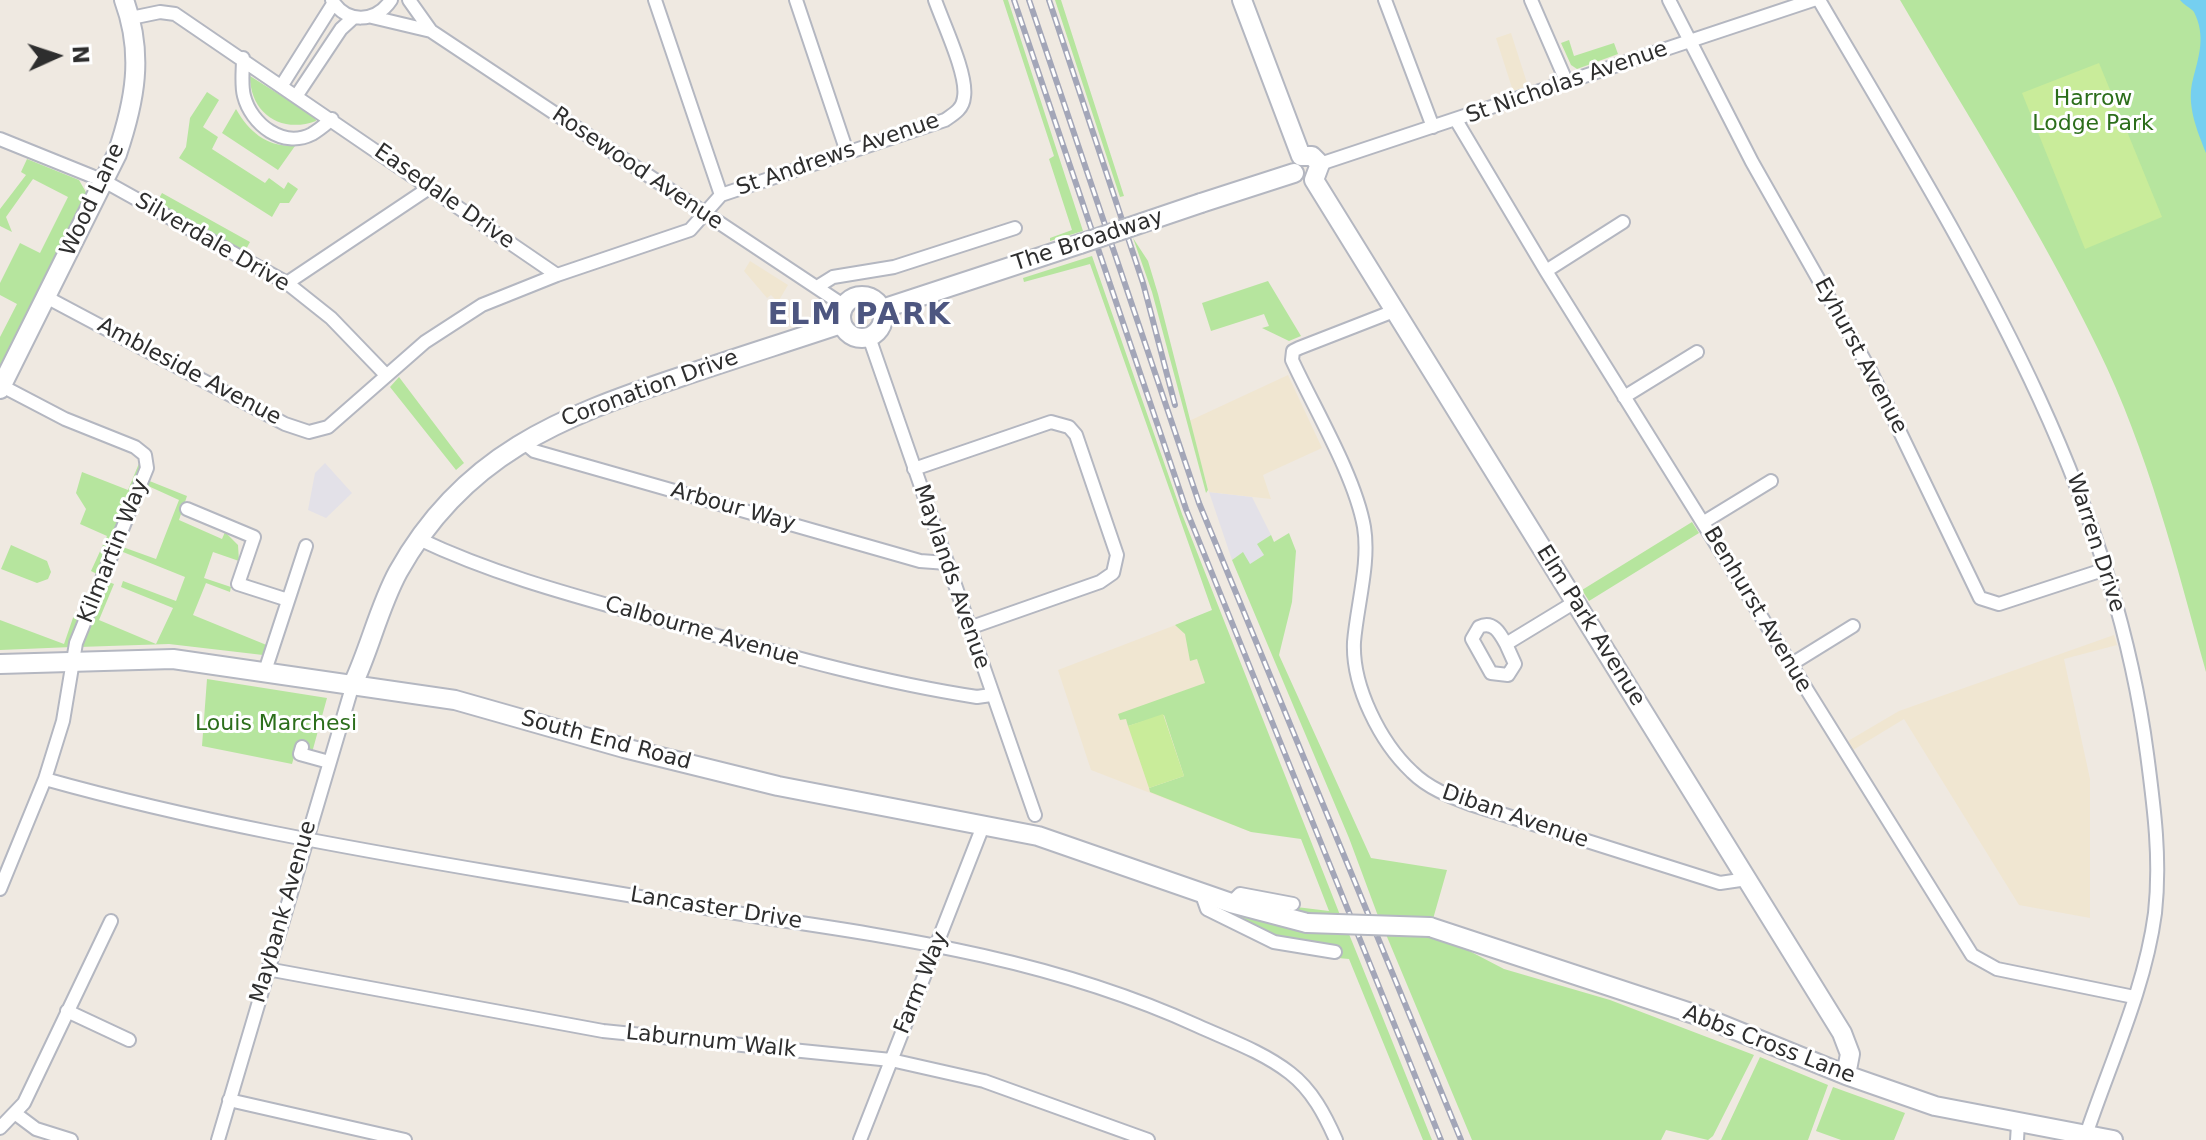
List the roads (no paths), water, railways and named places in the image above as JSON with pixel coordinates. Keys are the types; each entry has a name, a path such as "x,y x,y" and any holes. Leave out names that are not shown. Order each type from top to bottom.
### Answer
{"street":[{"path":"372,17 391,0"},
{"path":"409,0 431,31"},
{"path":"655,0 721,195"},
{"path":"796,0 847,152"},
{"name":"St Andrews Avenue","path":"706,215 721,195 945,120 959,112 965,96 962,80 935,0"},
{"path":"1242,0 1303,182 1317,172"},
{"path":"1385,0 1433,127"},
{"path":"1531,0 1567,83"},
{"name":"Eyhurst Avenue","path":"1669,0 1689,42 1871,372 1980,598 1999,604 2106,569"},
{"name":"St Nicholas Avenue","path":"1317,172 1433,127 1816,0"},
{"name":"Warren Drive","path":"1816,0 2016,343 2065,454 2106,569 2140,702 2156,818 2154,914 2134,997 2086,1135"},
{"path":"282,85 332,2 353,18"},
{"name":"Easedale Drive","path":"128,9 175,14 557,275"},
{"name":"Wood Lane","path":"1,387 117,154 135,96 138,70 128,9"},
{"path":"297,95 341,29 353,18 372,17 431,31"},
{"name":"Rosewood Avenue","path":"431,31 817,287 842,314"},
{"path":"243,58 243,94 253,119 272,133 293,138 310,135 332,119"},
{"name":"Benhurst Avenue","path":"1456,120 1546,271 1972,955 1997,969 2134,997"},
{"name":"Silverdale Drive","path":"0,139 104,181 287,283 331,318 386,375"},
{"name":"The Broadway","path":"882,309 1201,203 1298,165"},
{"name":"Elm Park Avenue","path":"1317,172 1394,311 1848,1044 1850,1054 1846,1075"},
{"path":"287,283 429,188"},
{"name":"Ambleside Avenue","path":"46,297 285,424 309,432 328,427 425,342 482,305 557,275 690,230 706,215"},
{"path":"1546,271 1623,222"},
{"path":"817,287 833,277 894,267 1015,228"},
{"path":"868,296 882,309 882,323 869,337 852,336 842,314 850,298 868,296"},
{"name":"Diban Avenue","path":"1394,311 1299,348 1293,351 1292,360 1349,483 1364,528 1354,645 1368,705 1387,740 1412,773 1433,788 1459,800 1720,883 1747,879"},
{"name":"Coronation Drive","path":"353,684 397,573 419,539 470,480 522,441 598,405 842,314"},
{"name":"Maylands Avenue","path":"869,337 1035,815"},
{"path":"1624,397 1697,352"},
{"name":"Kilmartin Way","path":"1,387 145,455 147,468 72,661"},
{"path":"914,469 1051,422 1069,427 1076,435 1117,555 1113,573 1100,582 969,628"},
{"name":"Arbour Way","path":"522,441 534,451 912,559 947,563"},
{"path":"1704,522 1771,481"},
{"path":"187,509 254,537 238,584 288,600"},
{"name":"Calbourne Avenue","path":"419,539 472,564 531,584 850,674 977,697 991,695"},
{"path":"265,671 306,546"},
{"path":"1506,644 1575,602"},
{"path":"1790,665 1853,626"},
{"name":"South End Road","path":"0,664 173,659 455,700 624,748 778,786 1080,848 1231,903 1307,923"},
{"path":"0,889 45,779 63,721 72,661"},
{"name":"Maybank Avenue","path":"218,1140 304,840 353,684"},
{"path":"302,747 300,754 329,762"},
{"name":"Lancaster Drive","path":"45,779 174,813 304,840 938,944 1047,970 1125,996 1262,1055 1309,1091 1336,1140"},
{"name":"Farm Way","path":"860,1140 983,826"},
{"name":"South End Road","path":"1201,892 1207,909 1274,942 1335,952"},
{"name":"South End Road","path":"1231,903 1240,894 1293,904"},
{"path":"0,1128 16,1114 111,921"},
{"name":"Abbs Cross Lane","path":"1307,923 1430,927 1703,1017 1846,1075 2018,1132 2086,1135 2113,1140"},
{"name":"Laburnum Walk","path":"267,969 603,1031 891,1060 984,1081 1148,1140"},
{"path":"67,1011 129,1040"},
{"path":"229,1100 405,1140"},
{"path":"16,1114 36,1129 71,1140"}],"water":[{"path":"2180,0 2206,0 2206,153 2191,98 2200,29 2194,12"}],"railway":[{"path":"1014,0 1186,509 1441,1140"},
{"path":"1029,0 1199,503 1461,1140"},
{"path":"1049,0 1143,283 1175,405"}],"district":[{"name":"ELM PARK","path":"860,316"}],"park label":[{"name":"Harrow Lodge Park","path":"2093,112"},
{"name":"Louis Marchesi","path":"276,724"}]}
